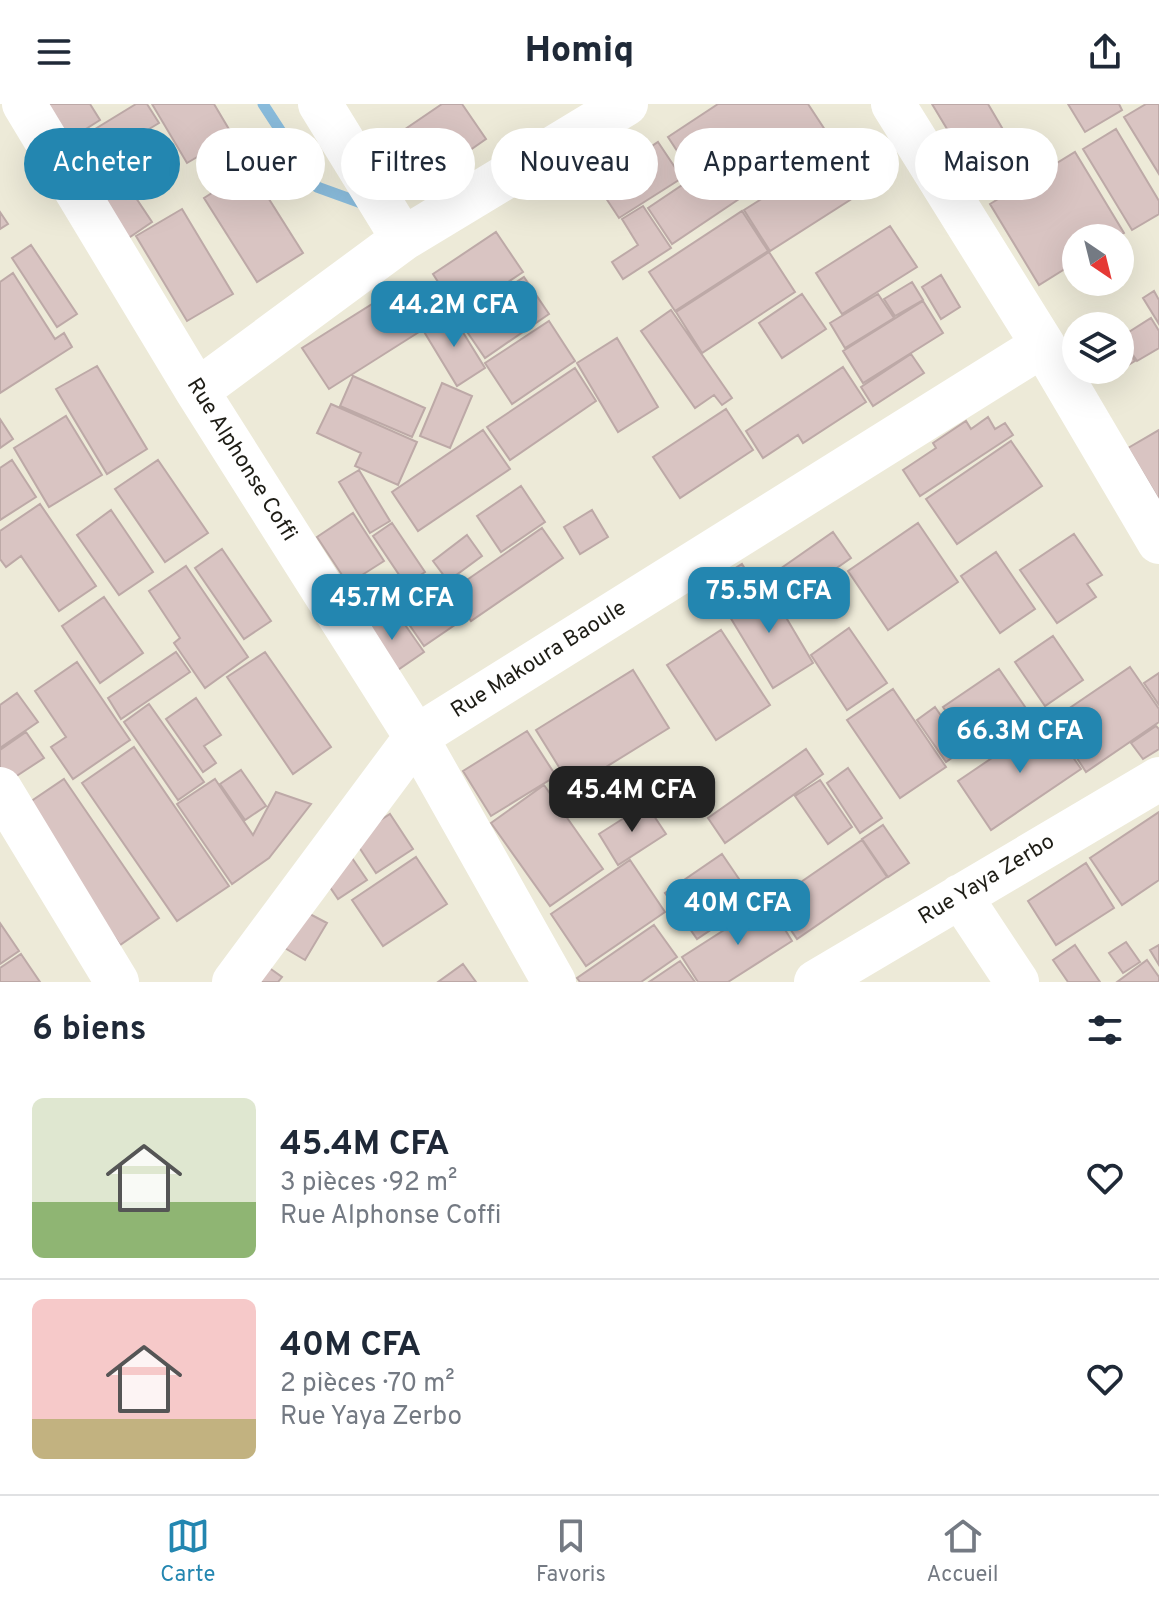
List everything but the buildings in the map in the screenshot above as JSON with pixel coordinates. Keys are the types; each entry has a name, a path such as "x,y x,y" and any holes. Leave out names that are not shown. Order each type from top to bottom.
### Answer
{"street":[{"name":"Rue Alphonse Coffi","path":"24,104 197,391 416,737 554,982"},
{"path":"320,104 403,239"},
{"path":"197,391 403,239 626,104"},
{"path":"893,104 1043,345 1159,542"},
{"name":"Rue Makoura Baoule","path":"234,982 416,737 1043,345"},
{"name":"Rue Yaya Zerbo","path":"816,982 1159,779"},
{"path":"1,793 117,982"},
{"path":"960,896 1017,982"}],"waterway":[{"path":"263,104 317,187 364,204"}]}
